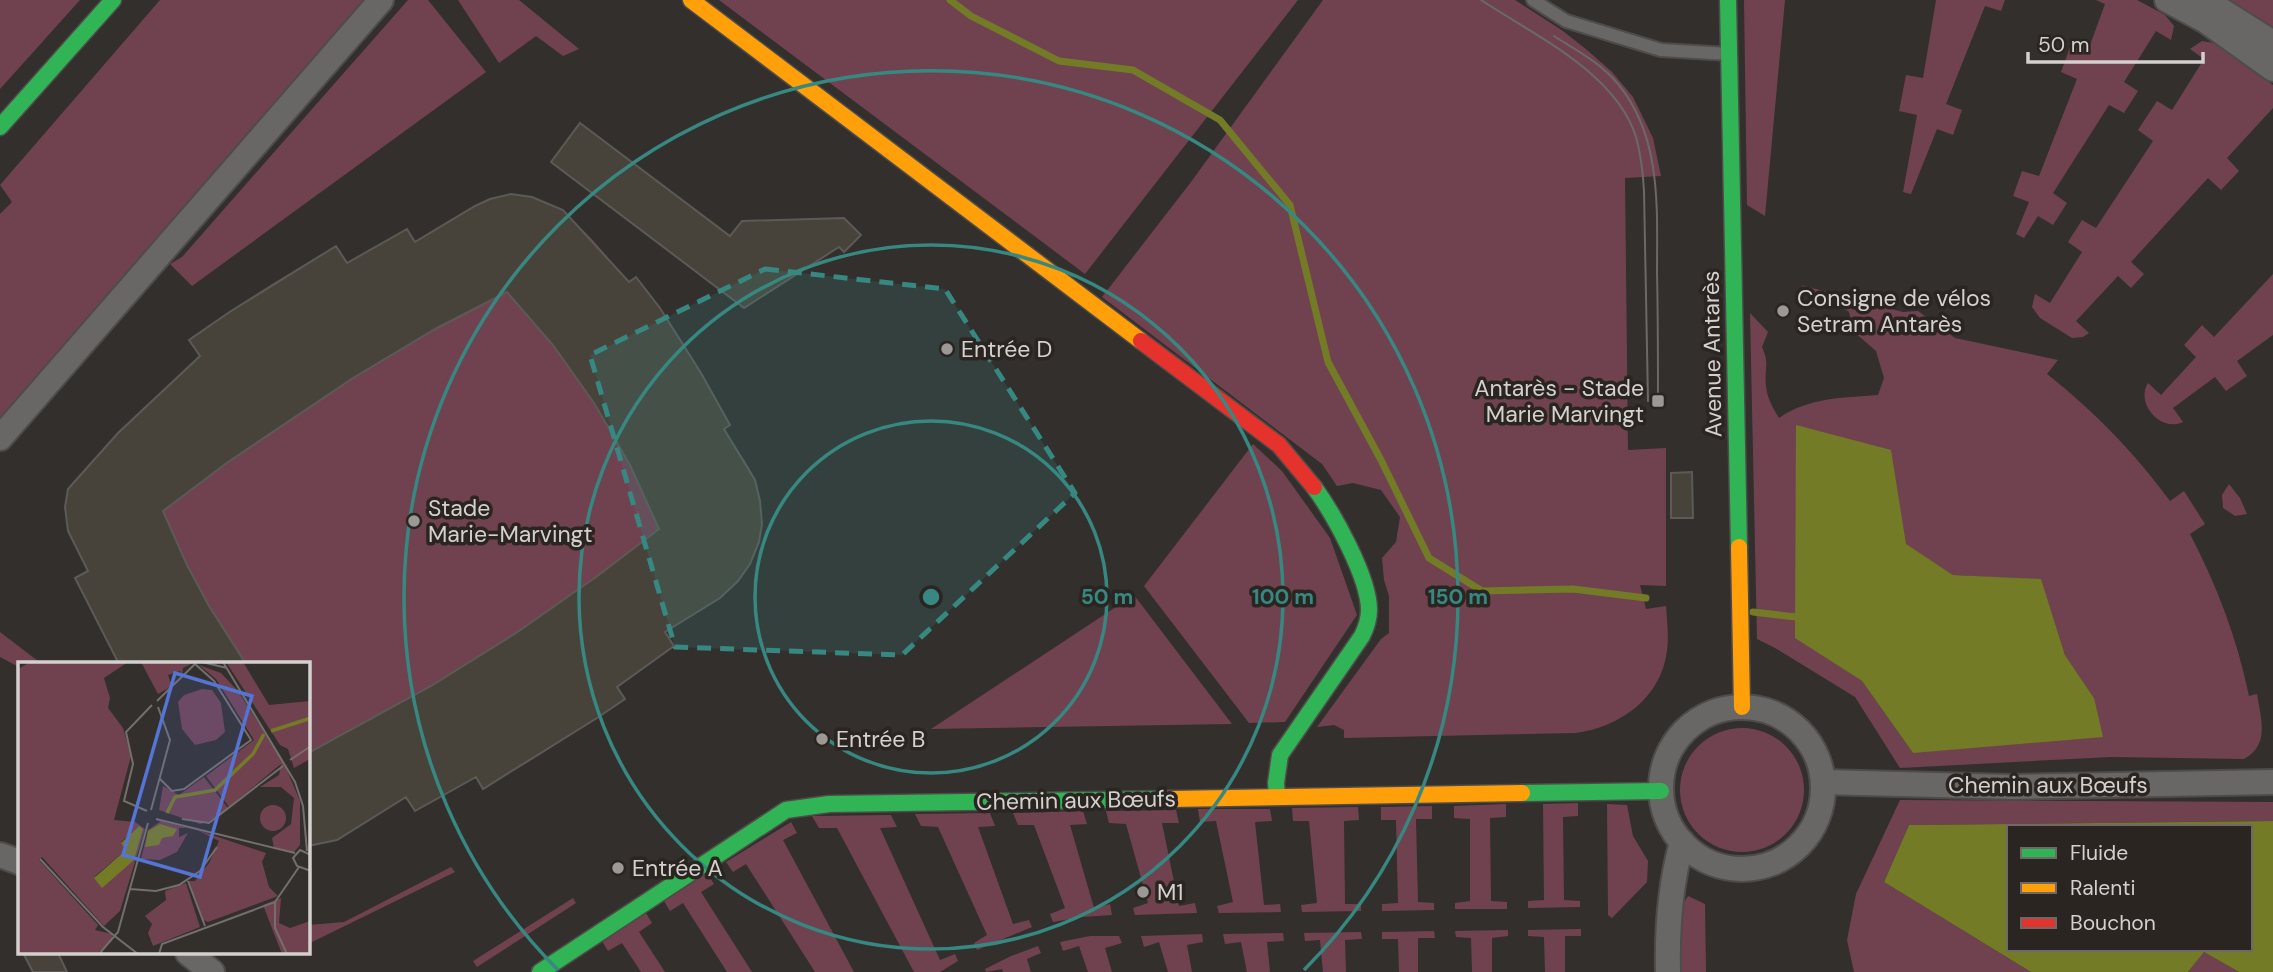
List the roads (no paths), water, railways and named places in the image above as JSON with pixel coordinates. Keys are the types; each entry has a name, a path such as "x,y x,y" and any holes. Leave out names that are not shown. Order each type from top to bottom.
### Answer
{"street":[{"path":"0,127 113,0"},
{"path":"0,438 382,0"},
{"path":"691,0 1279,445 1308,477 1332,511 1354,557 1369,603 1369,620 1362,636 1280,755 1277,797"},
{"name":"Avenue Antarès","path":"1728,0 1742,707"},
{"path":"2166,0 2206,21 2273,69"},
{"path":"2204,0 2273,43"},
{"path":"1742,707 1766,711 1788,721 1806,738 1818,758 1823,782 1821,807 1812,831 1796,850 1774,863 1750,869 1725,868 1701,859 1682,842 1668,818 1661,791 1665,765 1676,742 1694,723 1716,711 1742,707"},
{"name":"Chemin aux Bœufs","path":"1823,782 2012,787 2273,782"},
{"name":"Chemin aux Bœufs","path":"540,972 786,810 829,804 1661,791"},
{"path":"1668,972 1667,940 1672,877 1682,842"},
{"path":"0,855 18,862"},
{"path":"189,954 212,972"}],"lane":[{"path":"1533,0 1566,21 1661,50 1729,54"}],"waterway":[{"path":"950,0 971,16 1059,61 1133,70 1220,120 1290,205 1328,362 1381,460 1429,558 1482,591 1573,589 1646,598"},
{"path":"1753,612 1796,617"}],"tram line":[{"path":"1481,0 1548,42 1592,75 1626,114 1636,137 1644,191 1648,401"},
{"path":"1554,36 1596,63 1618,84 1643,127 1650,150 1657,224 1658,401"}],"place":[{"name":"Consigne de vélos Setram Antarès","path":"1783,311"},
{"name":"Entrée D","path":"947,349"},
{"name":"Antarès - Stade Marie Marvingt","path":"1658,401"},
{"name":"Stade Marie-Marvingt","path":"414,521"},
{"name":"Entrée B","path":"822,739"},
{"name":"Entrée A","path":"618,868"},
{"name":"M1","path":"1143,892"}]}
